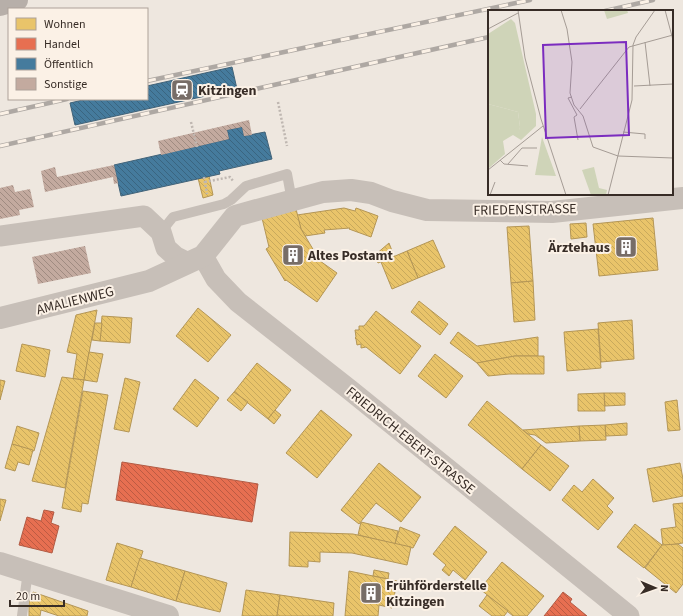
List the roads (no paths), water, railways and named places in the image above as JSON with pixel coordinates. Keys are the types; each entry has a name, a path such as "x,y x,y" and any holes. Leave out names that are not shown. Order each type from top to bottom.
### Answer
{"main road":[{"path":"0,5 17,0"}],"street":[{"name":"FRIEDENSTRASSE","path":"233,208 292,201 323,192 351,190 371,193 392,201 427,210 552,212 683,198"},
{"path":"0,236 144,216 161,232 166,248 176,257 196,259 233,208"},
{"name":"AMALIENWEG","path":"0,318 149,281 196,259"},
{"name":"FRIEDRICH-EBERT-STRASSE","path":"196,259 238,302 350,390 629,616"},
{"path":"0,563 168,616"}],"lane":[{"path":"161,232 173,217 224,204 233,208"},
{"path":"22,616 28,571"}],"railway":[{"path":"148,81 530,0"},
{"path":"609,10 653,0"},
{"path":"0,146 488,37"},
{"path":"0,114 63,100"}],"place":[{"name":"Kitzingen","path":"182,90"},
{"name":"Ärztehaus","path":"626,247"},
{"name":"Altes Postamt","path":"293,255"},
{"name":"Frühförderstelle Kitzingen","path":"371,593"}]}
